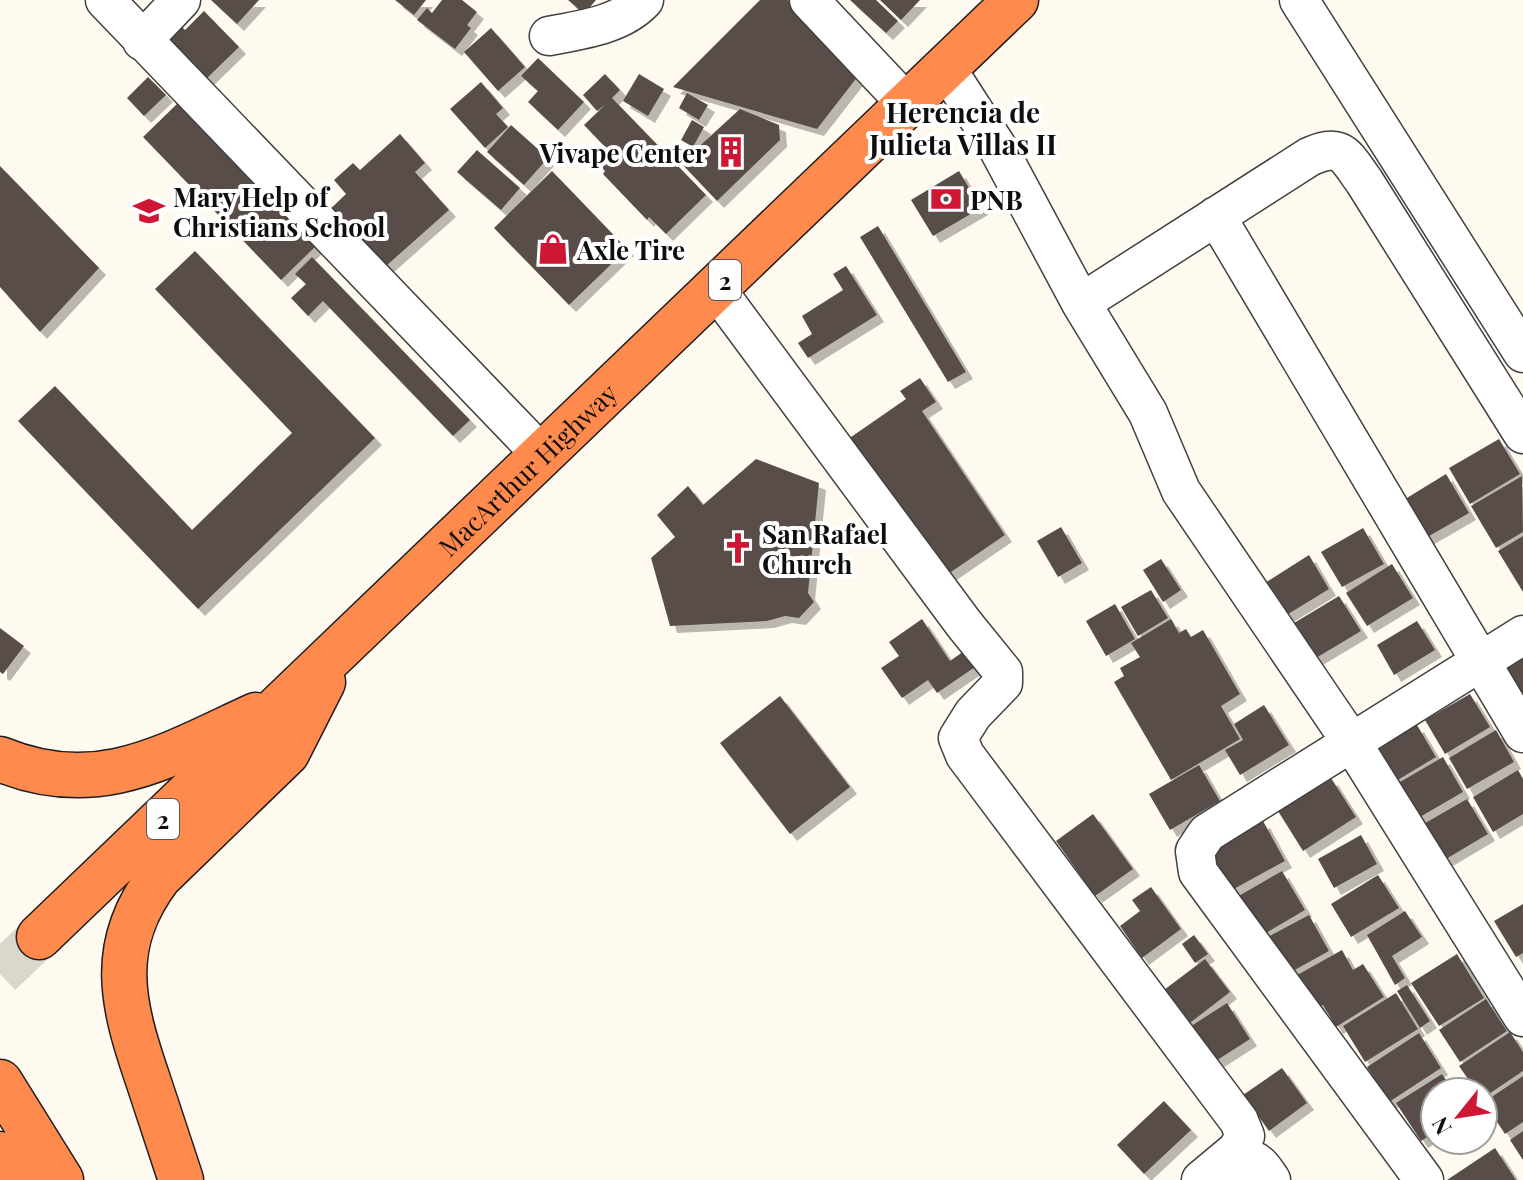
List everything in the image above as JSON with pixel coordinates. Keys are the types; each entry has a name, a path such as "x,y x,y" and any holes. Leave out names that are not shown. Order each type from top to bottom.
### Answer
{"highway":[{"name":"MacArthur Highway","path":"39,937 1016,0"},
{"path":"181,1180 126,1009 124,962 127,937 146,895 159,877 287,753 339,650"},
{"path":"0,759 25,770 58,776 89,776 129,769 164,757 287,701"},
{"path":"0,1082 61,1180"},
{"path":"0,1154 17,1180"}],"street":[{"path":"105,0 542,455"},
{"path":"142,41 181,0"},
{"path":"549,36 600,26 639,6 644,0"},
{"path":"809,0 908,105"},
{"path":"1299,0 1523,353"},
{"path":"946,68 1010,169 1081,303 1148,413 1181,491 1352,743 1523,1017"},
{"path":"1081,303 1309,157 1327,149 1338,150 1364,181 1523,434"},
{"path":"1216,216 1478,662 1523,733"},
{"path":"716,289 964,624 1003,672 1003,683 973,714 958,738 965,755 1239,1121 1245,1136 1237,1150 1201,1180"},
{"path":"1424,1180 1198,872 1195,851 1207,833 1523,635"},
{"path":"1226,1180 1247,1159 1261,1166 1271,1180"}],"building":[{"path":"211,0 259,0 237,24"},
{"path":"395,0 426,0 414,15"},
{"path":"442,0 462,0 477,12 467,25 471,28 455,49 417,20 427,8 432,13"},
{"path":"568,0 596,0 584,14"},
{"path":"760,0 788,0 862,71 817,129 673,87"},
{"path":"850,0 876,0 898,21 886,33"},
{"path":"880,0 920,0 901,20"},
{"path":"204,11 239,47 202,83 155,34 172,17 185,30"},
{"path":"491,28 525,67 498,91 464,52"},
{"path":"538,58 584,102 558,130 528,102 538,91 521,76"},
{"path":"605,74 620,90 612,98 706,195 666,234 649,217 647,220 603,174 605,171 595,160 607,149 584,125 606,104 597,111 583,95"},
{"path":"639,74 664,89 648,116 623,101"},
{"path":"148,77 166,95 144,116 127,98"},
{"path":"481,82 503,108 496,114 508,127 485,148 450,109"},
{"path":"687,93 708,105 699,120 679,108"},
{"path":"178,103 316,246 281,280 143,137"},
{"name":"Vivape Center","path":"740,109 779,125 780,140 717,201 681,163"},
{"path":"692,120 704,127 693,147 681,140"},
{"path":"511,125 548,158 524,185 487,152"},
{"path":"400,134 425,163 415,172 449,210 377,274 324,215 346,194 334,180 353,163 360,170"},
{"path":"477,150 520,188 501,210 457,172"},
{"path":"0,166 99,268 40,332 0,287"},
{"path":"552,171 627,249 569,305 494,228"},
{"path":"959,171 981,208 933,236 911,200"},
{"path":"878,226 966,372 948,382 860,237"},
{"path":"195,251 375,438 198,609 18,421 55,386 192,530 292,433 155,289"},
{"path":"312,257 470,420 453,436 323,301 308,316 291,298 306,284 295,274"},
{"path":"846,266 877,315 808,358 798,343 812,334 802,316 843,290 833,274"},
{"path":"920,378 936,402 922,411 1005,535 935,583 841,444 906,399 900,391"},
{"path":"1499,439 1520,474 1470,504 1449,468"},
{"name":"San Rafael Church","path":"756,459 819,483 808,593 814,602 799,618 785,616 767,621 670,626 651,558 675,537 657,515 688,486 703,505"},
{"path":"1446,474 1469,513 1419,542 1397,504"},
{"path":"1522,476 1523,532 1496,548 1471,506"},
{"path":"1061,527 1082,563 1058,577 1037,541"},
{"path":"1363,528 1384,564 1342,587 1321,552"},
{"path":"1523,536 1523,592 1498,551"},
{"path":"1309,555 1329,589 1285,616 1265,583"},
{"path":"1161,559 1181,590 1163,602 1143,570"},
{"path":"1392,564 1413,598 1367,626 1346,593"},
{"path":"1151,590 1168,618 1138,636 1121,607"},
{"path":"1339,596 1361,631 1311,661 1289,626"},
{"path":"1115,604 1135,639 1106,656 1086,621"},
{"path":"922,619 950,661 967,649 978,665 937,693 928,680 902,698 881,668 899,656 889,642"},
{"path":"1171,619 1179,633 1186,629 1191,637 1203,630 1240,694 1221,706 1240,739 1171,780 1114,682 1124,676 1120,668 1140,657 1131,643"},
{"path":"1417,621 1435,650 1394,675 1377,645"},
{"path":"0,628 24,646 3,674 0,672"},
{"path":"1523,650 1523,710 1496,666"},
{"path":"1470,694 1490,727 1445,754 1425,720"},
{"path":"780,696 850,787 790,834 720,743"},
{"path":"1264,705 1289,745 1240,775 1225,750 1243,740 1234,724"},
{"path":"1417,725 1436,757 1391,784 1372,751"},
{"path":"1496,730 1514,762 1467,789 1449,758"},
{"path":"1443,757 1463,792 1413,821 1393,786"},
{"path":"1199,765 1220,801 1170,830 1149,794"},
{"path":"1518,770 1523,779 1523,814 1493,832 1473,797"},
{"path":"1331,778 1356,817 1303,851 1278,811"},
{"path":"1467,799 1488,834 1441,862 1420,826"},
{"path":"1093,814 1133,869 1095,896 1056,841"},
{"path":"1263,821 1285,861 1232,890 1210,851"},
{"path":"1361,835 1377,864 1334,888 1318,859"},
{"path":"1282,871 1305,910 1254,940 1230,901"},
{"path":"1378,875 1399,908 1351,937 1331,904"},
{"path":"1151,887 1181,929 1142,958 1120,926 1140,911 1132,900"},
{"path":"1523,904 1523,953 1516,957 1494,921"},
{"path":"1405,911 1422,937 1392,956 1405,978 1395,985 1367,935"},
{"path":"1309,915 1329,951 1282,977 1262,940"},
{"path":"1194,935 1208,954 1195,963 1182,944"},
{"path":"1342,950 1353,970 1363,964 1384,997 1336,1027 1323,1005 1308,1013 1290,979"},
{"path":"1457,954 1484,998 1439,1026 1411,983"},
{"path":"1205,959 1230,992 1186,1026 1160,993"},
{"path":"1407,985 1430,1021 1420,1028 1397,991"},
{"path":"1396,993 1418,1029 1365,1062 1343,1026"},
{"path":"1486,999 1507,1031 1460,1062 1439,1030"},
{"path":"1227,1003 1250,1039 1208,1066 1185,1030"},
{"path":"1510,1032 1523,1052 1523,1071 1499,1087 1499,1076 1466,1076 1459,1066"},
{"path":"1419,1033 1441,1068 1429,1076 1419,1076 1419,1082 1389,1102 1367,1067"},
{"path":"1282,1068 1307,1103 1269,1131 1243,1095"},
{"path":"1523,1076 1523,1122 1505,1134 1499,1125 1499,1092"},
{"path":"1419,1088 1419,1138 1396,1103"},
{"path":"1164,1101 1191,1130 1144,1174 1117,1145"},
{"path":"1523,1131 1523,1160 1510,1140"},
{"path":"1499,1154 1516,1180 1447,1180 1483,1156"}],"tunnel":[{"path":"0,974 39,937"}],"place":[{"name":"Vivape Center","path":"731,152"},
{"name":"PNB","path":"946,199"},
{"name":"Mary Help of Christians School","path":"149,211"},
{"name":"Axle Tire","path":"553,249"},
{"name":"San Rafael Church","path":"738,548"}],"district":[{"name":"Herencia de Julieta Villas II","path":"963,127"}]}
